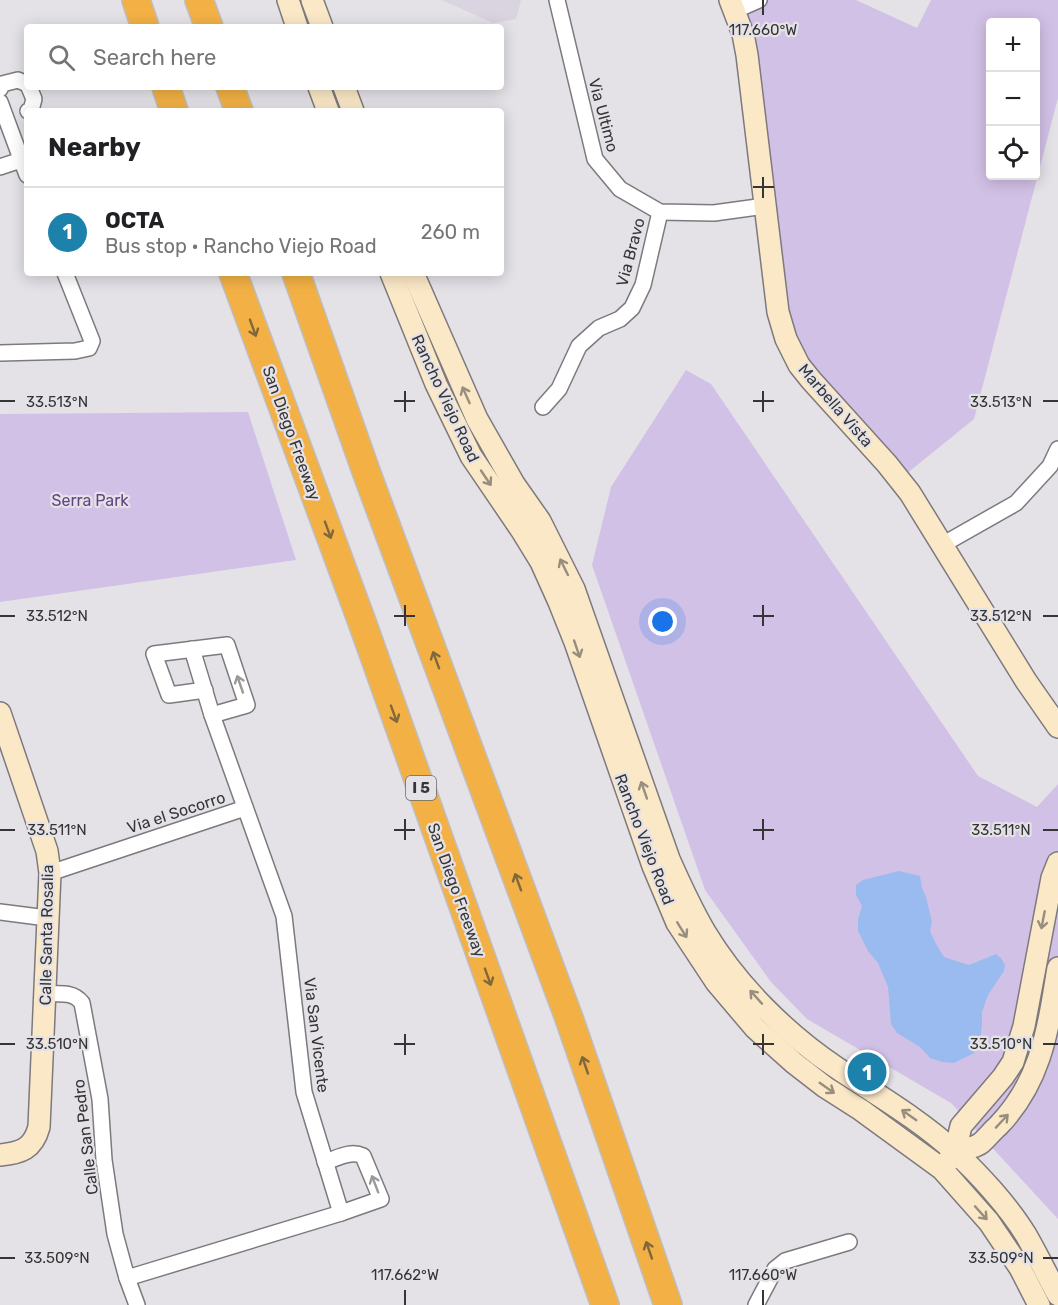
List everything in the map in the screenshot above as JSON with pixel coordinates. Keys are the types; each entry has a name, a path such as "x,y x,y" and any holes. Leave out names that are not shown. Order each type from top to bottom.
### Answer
{"highway":[{"path":"136,0 144,24"},
{"path":"199,0 208,24"},
{"path":"167,90 173,108"},
{"path":"231,90 237,108"},
{"name":"San Diego Freeway","path":"234,276 358,611 605,1305"},
{"path":"297,276 371,485 570,1021 668,1305"}],"main road":[{"path":"288,0 296,24"},
{"path":"312,0 321,24"},
{"name":"Marbella Vista","path":"732,5 743,34 747,55 778,312 786,339 811,381 910,493 1026,681 1058,727"},
{"path":"320,90 326,108"},
{"path":"345,90 352,108"},
{"name":"Rancho Viejo Road","path":"392,276 436,384 471,456 541,562 559,602 653,866 677,923 716,982 755,1028 825,1087 861,1110 942,1169 989,1222 1020,1268 1039,1305"},
{"name":"Rancho Viejo Road","path":"414,276 477,419 514,484 540,521 574,589 669,859 706,934 769,1012 801,1041 920,1122 978,1175 1025,1233 1058,1295"},
{"name":"Calle Santa Rosalia","path":"0,713 47,852 50,873 39,1127 36,1139 28,1148 8,1154"},
{"path":"942,1169 955,1152 962,1126 1013,1062 1024,1026 1052,878 1058,863"},
{"path":"955,1152 980,1144 1007,1117 1027,1088 1048,1030 1058,968"}],"street":[{"name":"Via Ultimo","path":"557,0 596,159 620,189 660,212 714,213 765,206"},
{"path":"732,5 759,0"},
{"path":"0,89 2,84 18,80 24,83"},
{"path":"30,90 34,99 32,108"},
{"path":"2,108 14,117 24,112"},
{"path":"2,108 24,168"},
{"path":"0,167 21,160"},
{"name":"Via Bravo","path":"543,408 559,389 579,346 598,328 620,319 632,308 643,285 660,212"},
{"path":"0,352 75,351 89,348 92,341 66,276"},
{"path":"942,545 1016,503 1050,466 1058,448"},
{"path":"205,690 169,695 154,654 227,645 247,705 212,715"},
{"name":"Via San Vicente","path":"192,649 212,715 284,915 304,1092 341,1213"},
{"name":"Via el Socorro","path":"50,873 245,808"},
{"path":"0,912 47,918"},
{"name":"Calle San Pedro","path":"45,994 70,994 82,1003 100,1099 104,1160 115,1234 136,1305"},
{"path":"127,1278 381,1199 363,1156 351,1153 325,1162"},
{"path":"756,1305 775,1269 784,1261 849,1242"}],"shaded area":[{"path":"442,0 521,0 516,19 493,23"}],"green space":[{"path":"730,0 856,0 917,28 931,0 1058,0 1058,98 1040,167 1040,18 986,18 986,180 1037,180 974,419 900,479 792,352"},
{"path":"686,370 711,384 978,776 1037,807 1058,784 1058,1219 951,1103 807,1019 771,982 705,890 592,565 611,487"},
{"name":"Serra Park","path":"248,412 296,560 0,602 0,414"}],"water":[{"path":"899,871 920,876 932,922 930,931 944,957 969,965 996,954 1005,965 1004,971 988,995 982,1012 980,1040 974,1053 954,1063 930,1058 920,1047 897,1033 891,1024 888,987 878,963 868,951 858,931 858,919 862,906 856,895 856,885 863,880"}],"place":[{"name":"OCTA","path":"867,1072"}]}
